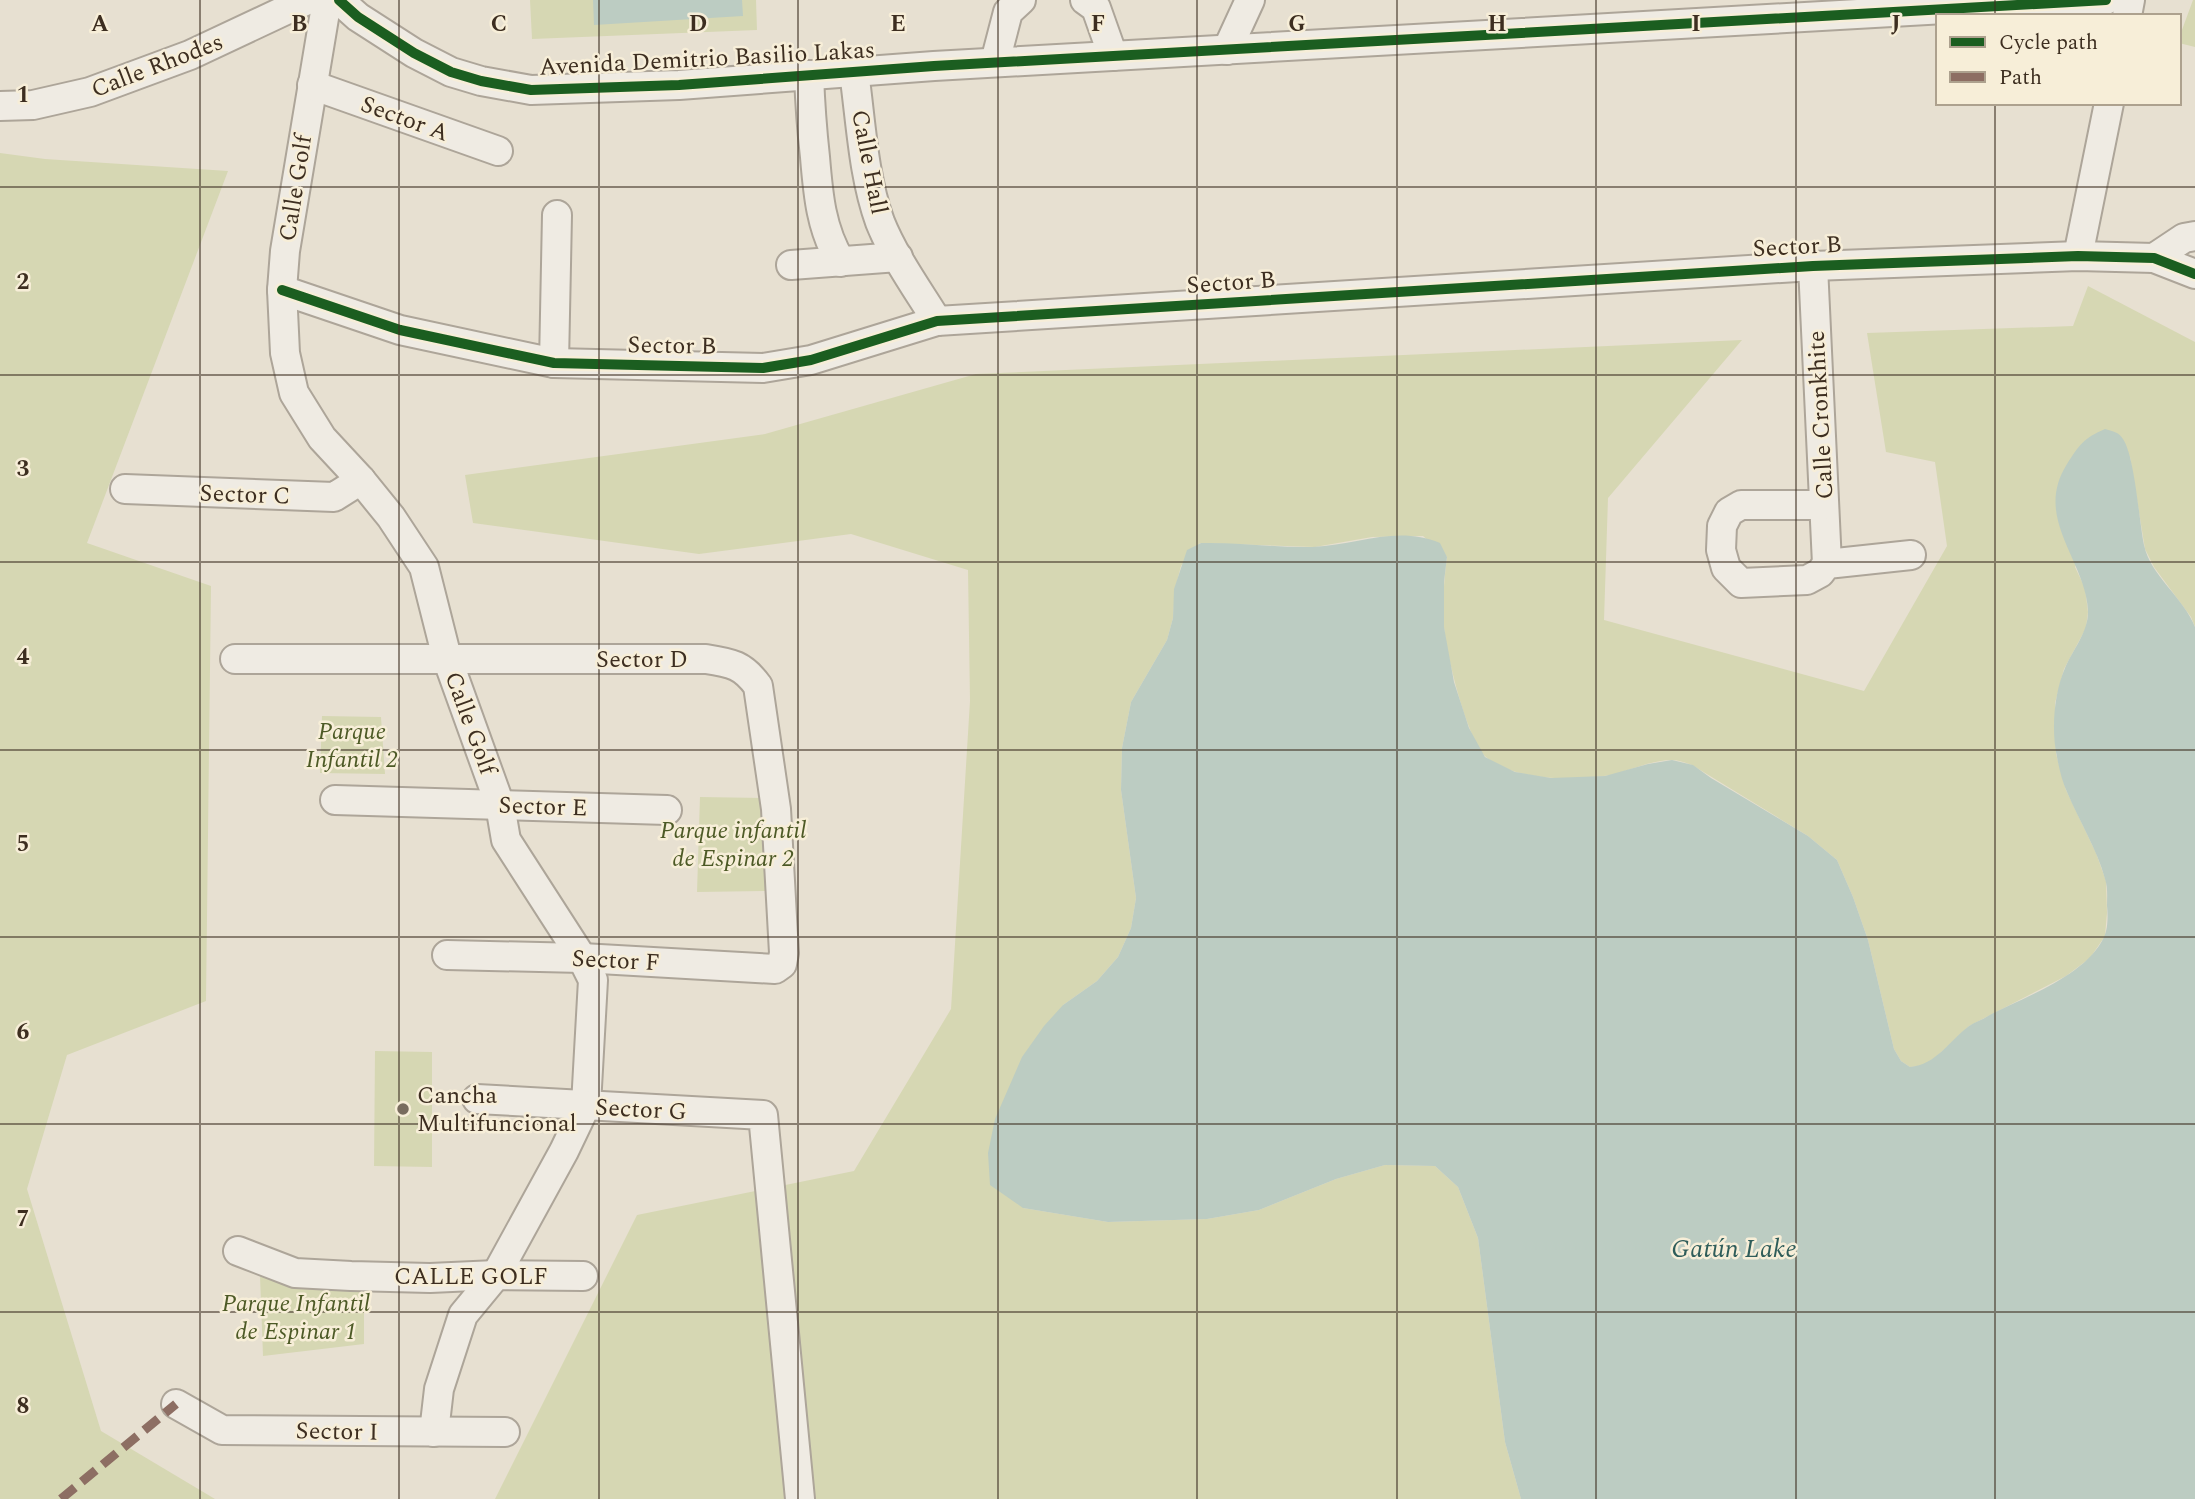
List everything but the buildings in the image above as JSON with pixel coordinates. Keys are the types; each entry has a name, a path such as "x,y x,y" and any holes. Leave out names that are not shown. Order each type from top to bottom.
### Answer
{"street":[{"name":"Calle Rhodes","path":"0,106 33,105 90,92 190,55 307,0"},
{"name":"Calle Golf","path":"327,0 285,251 282,290 285,353 294,393 322,439 391,517 424,567 447,658 500,805 506,840 593,979 586,1105 496,1275 463,1315 439,1389 434,1432"},
{"name":"Avenida Demitrio Basilio Lakas","path":"339,0 358,17 414,53 450,72 531,90 679,85 995,62 2106,0"},
{"path":"995,62 1008,12 1021,0"},
{"path":"1085,0 1096,8 1113,56"},
{"path":"1227,50 1250,0"},
{"name":"Calle Hall","path":"854,72 873,198 887,238 937,321"},
{"path":"810,75 820,207 832,248 841,262"},
{"name":"Sector A","path":"312,85 498,151"},
{"path":"2078,256 2109,105"},
{"path":"554,363 557,215"},
{"path":"2154,258 2184,238 2195,236"},
{"name":"Sector B","path":"282,290 400,331 554,363 763,368 811,360 937,321 1812,265 2078,256 2154,258 2195,274"},
{"path":"790,265 898,257"},
{"name":"Calle Cronkhite","path":"1812,265 1827,564"},
{"name":"Sector C","path":"125,489 334,497 361,480"},
{"path":"1824,505 1741,505 1729,512 1722,526 1721,551 1726,568 1741,583 1807,580 1820,573 1827,564 1911,555"},
{"name":"Sector D","path":"235,659 706,659 732,663 748,672 758,687 776,809 784,953 782,964"},
{"name":"Sector E","path":"335,800 667,810"},
{"name":"Sector F","path":"447,955 582,958 775,969 782,964"},
{"name":"Sector G","path":"477,1099 763,1115 800,1499"},
{"name":"CALLE GOLF","path":"238,1251 295,1273 430,1278 496,1275 583,1276"},
{"name":"Sector I","path":"176,1404 222,1430 505,1432"}],"green space":[{"path":"530,0 756,0 757,30 532,39"},
{"path":"2195,0 2195,47 2181,44 2181,33"},
{"path":"0,153 45,159 228,171 87,543 211,586 206,1001 67,1055 27,1189 101,1431 215,1499 0,1499"},
{"path":"2088,286 2195,342 2195,627 2191,617 2154,567 2145,549 2130,457 2075,567 2085,588 2088,612 2086,628 2064,669 2055,703 2056,754 2066,790 2096,853 2106,881 2105,936 2090,958 2066,976 1969,1026 1934,1059 1921,1066 1910,1067 1901,1061 1894,1049 1868,940 1853,897 1837,860 1808,836 1692,765 1679,761 1654,762 1604,776 1559,778 1511,770 1486,757 1479,748 1465,715 1449,656 1443,610 1447,557 1423,536 1372,537 1315,547 1200,543 1181,566 1167,640 1131,702 1122,748 1121,790 1136,898 1131,928 1118,957 1097,981 1063,1005 1023,1208 1108,1222 1207,1219 1259,1210 1336,1179 1385,1165 1435,1166 1458,1187 1478,1238 1505,1442 1521,1499 495,1499 637,1215 854,1171 951,1009 970,701 968,570 851,534 699,554 473,523 465,475 765,434 976,374 1742,340 1608,498 1604,620 1864,691 1947,546 1935,462 1886,452 1867,333 2073,326"},
{"name":"Parque Infantil 2","path":"322,716 381,717 385,774 320,773"},
{"name":"Parque infantil de Espinar 2","path":"700,797 766,798 769,891 697,892"},
{"name":"Cancha Multifuncional","path":"375,1051 432,1052 432,1167 374,1166"},
{"name":"Parque Infantil de Espinar 1","path":"260,1276 364,1290 364,1344 263,1356"}],"water":[{"path":"593,0 742,0 743,16 594,25"},
{"name":"Gatún Lake","path":"2105,429 2115,432 2123,439 2131,460 2147,556 2195,627 2195,1499 1521,1499 1505,1442 1478,1238 1458,1187 1435,1166 1385,1165 1336,1179 1259,1210 1207,1219 1108,1222 1023,1208 990,1185 988,1153 995,1119 1022,1057 1063,1005 1097,981 1118,957 1131,928 1136,898 1121,790 1122,748 1131,702 1167,640 1173,618 1174,589 1187,550 1201,543 1313,547 1408,536 1440,543 1447,557 1444,627 1454,682 1469,728 1485,757 1515,772 1551,778 1605,776 1672,760 1693,765 1808,836 1837,860 1868,940 1894,1049 1901,1061 1910,1067 1935,1057 1971,1025 2069,974 2095,951 2104,937 2107,892 2097,857 2064,783 2055,746 2058,689 2088,618 2085,591 2058,520 2056,502 2058,484 2071,457 2087,439"}],"marked path":[{"path":"61,1499 176,1404"}],"cycle path":[{"path":"339,0 358,17 414,53 451,72 481,81 531,90 679,85 934,66 2106,0"},
{"path":"282,290 400,330 554,363 763,368 811,360 937,321 1813,266 2078,256 2154,258 2195,274"}],"place":[{"name":"Cancha Multifuncional","path":"403,1109"}]}
